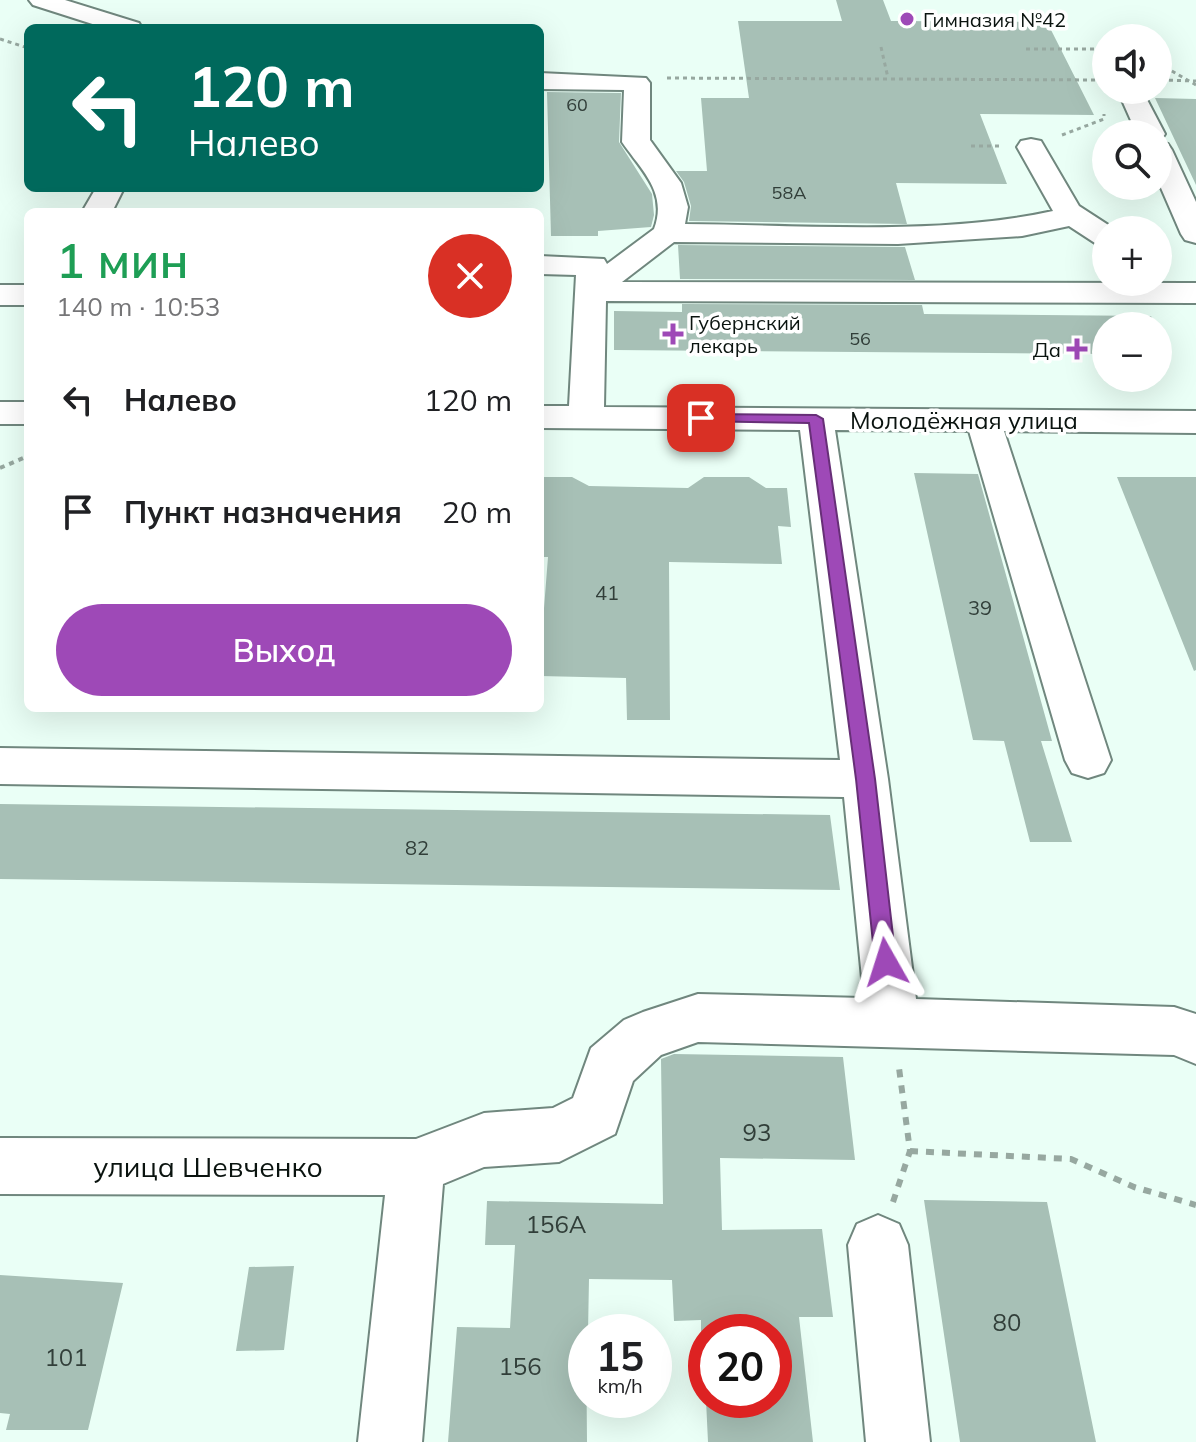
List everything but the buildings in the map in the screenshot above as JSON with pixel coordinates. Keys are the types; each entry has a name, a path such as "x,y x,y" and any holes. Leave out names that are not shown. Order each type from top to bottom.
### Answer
{"street":[{"path":"41,0 117,24"},
{"path":"544,81 637,83 636,142 666,177 672,224 667,233 590,291"},
{"path":"1031,147 1068,212 1092,228"},
{"path":"1172,181 1196,234"},
{"path":"667,233 898,235 1022,227 1055,222 1068,212"},
{"path":"544,265 593,266 586,417"},
{"path":"1172,275 1196,284"},
{"path":"590,291 1196,293"},
{"path":"0,295 24,295"},
{"path":"0,413 24,413"},
{"name":"Молодёжная улица","path":"544,417 1196,422"},
{"path":"816,419 865,779 893,1023"},
{"path":"983,420 1088,760"},
{"path":"0,766 865,779"},
{"path":"390,1442 416,1167 484,1140 559,1135 595,1115 610,1066 643,1037 698,1018 893,1023 1189,1024"},
{"name":"улица Шевченко","path":"0,1166 416,1167"},
{"path":"878,1245 898,1442"}],"path":[{"path":"0,39 24,47"},
{"path":"881,47 888,78"},
{"path":"1026,49 1092,49"},
{"path":"1172,71 1189,81"},
{"path":"637,83 686,76 1092,80"},
{"path":"1172,80 1196,83"},
{"path":"0,468 24,458"},
{"path":"878,1245 910,1151 893,1023"},
{"path":"910,1151 1071,1159 1134,1187 1196,1205"}],"place":[{"name":"Гимназия №42","path":"907,19"},
{"name":"Губернский лекарь","path":"673,334"},
{"name":"Да","path":"1077,349"}],"route":[{"path":"701,418 816,419 865,779 886,962"}]}
